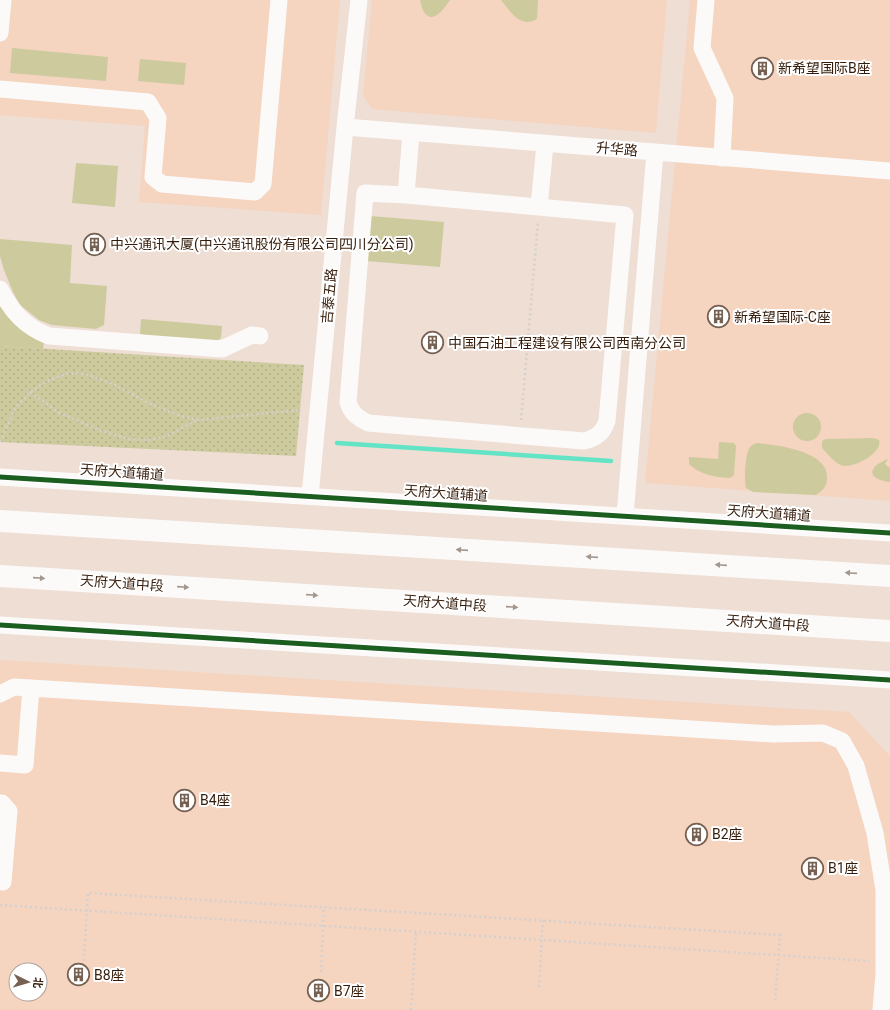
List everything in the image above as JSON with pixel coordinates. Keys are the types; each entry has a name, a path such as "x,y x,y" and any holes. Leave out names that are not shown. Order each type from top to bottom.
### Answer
{"main road":[{"path":"0,521 890,576"},
{"name":"天府大道中段","path":"0,576 890,631"}],"street":[{"path":"0,33 3,0"},
{"path":"0,89 148,102 158,118 152,177 162,184 255,192 263,184 279,0"},
{"name":"吉泰五路","path":"310,496 345,128 359,0"},
{"path":"706,0 702,48 725,98 722,158"},
{"name":"升华路","path":"345,128 890,171"},
{"path":"406,196 411,133"},
{"path":"539,207 545,144"},
{"path":"625,516 655,152"},
{"path":"365,193 539,207 625,215 608,414 604,429 599,435 584,441 368,423 362,420 350,409 348,402 365,193"},
{"path":"0,289 12,308 22,320 36,330 49,336 222,348 252,335 260,336"},
{"name":"天府大道辅道","path":"0,477 890,533"},
{"path":"0,625 890,680"},
{"path":"0,694 14,687 773,734 823,734 842,741 856,766 875,833 884,890 886,970 882,1010"},
{"path":"0,763 25,765 32,688"},
{"path":"0,803 2,803 9,812 3,882"}],"path":[{"path":"519,436 539,207"},
{"path":"0,442 15,408 30,392 49,380 69,373 85,374 113,384 150,404 178,415 198,420 300,410"},
{"path":"30,392 58,412 102,431 128,439 147,440 165,437 198,420"},
{"path":"84,961 88,893 324,907 780,935 775,1002"},
{"path":"0,905 416,931 886,970"},
{"path":"320,972 324,907"},
{"path":"539,987 543,920"},
{"path":"411,1010 416,931"}],"shaded area":[{"path":"0,0 340,0 321,215 139,202 145,126 0,115"},
{"path":"372,0 667,0 656,133 372,109 363,95"},
{"path":"420,0 450,0 438,14 431,17 427,16 424,12"},
{"path":"501,0 538,0 537,19 531,22 521,21 512,14"},
{"path":"690,0 890,0 890,501 645,483"},
{"path":"12,48 108,57 106,81 10,73"},
{"path":"140,59 186,63 184,85 138,81"},
{"path":"76,163 118,166 115,207 72,203"},
{"path":"370,216 444,222 440,267 366,261"},
{"path":"0,239 72,245 70,283 107,286 104,325 96,329 52,325 39,320 20,305 4,270 0,256"},
{"path":"0,306 9,318 19,327 44,341 43,349 0,346"},
{"path":"141,319 222,326 221,338 215,342 144,336 140,333"},
{"path":"0,346 304,365 296,456 0,442"},
{"path":"807,413 817,417 821,427 817,437 807,441 797,437 793,427 797,417"},
{"path":"874,438 879,440 877,450 861,462 849,466 838,464 822,448 823,440 827,439"},
{"path":"719,442 734,443 736,446 734,475 730,478 708,475 698,471 689,464 689,457 718,459"},
{"path":"757,443 800,451 820,461 825,469 827,478 824,488 816,495 753,492 746,488 745,473 747,453 753,444"},
{"path":"888,459 885,464 890,468 890,482 874,477 872,471 876,465"},
{"path":"0,660 849,712 890,756 890,1010 0,1010"}],"waterway":[{"path":"337,443 611,461"}],"cycle path":[{"path":"0,477 890,533"},
{"path":"0,625 890,680"}],"place":[{"name":"新希望国际B座","path":"763,68"},
{"name":"中兴通讯大厦(中兴通讯股份有限公司四川分公司)","path":"94,244"},
{"name":"新希望国际-C座","path":"719,317"},
{"name":"中国石油工程建设有限公司西南分公司","path":"432,343"},
{"name":"B4座","path":"185,800"},
{"name":"B2座","path":"696,834"},
{"name":"B1座","path":"812,868"},
{"name":"B8座","path":"78,975"},
{"name":"B7座","path":"318,991"}]}
